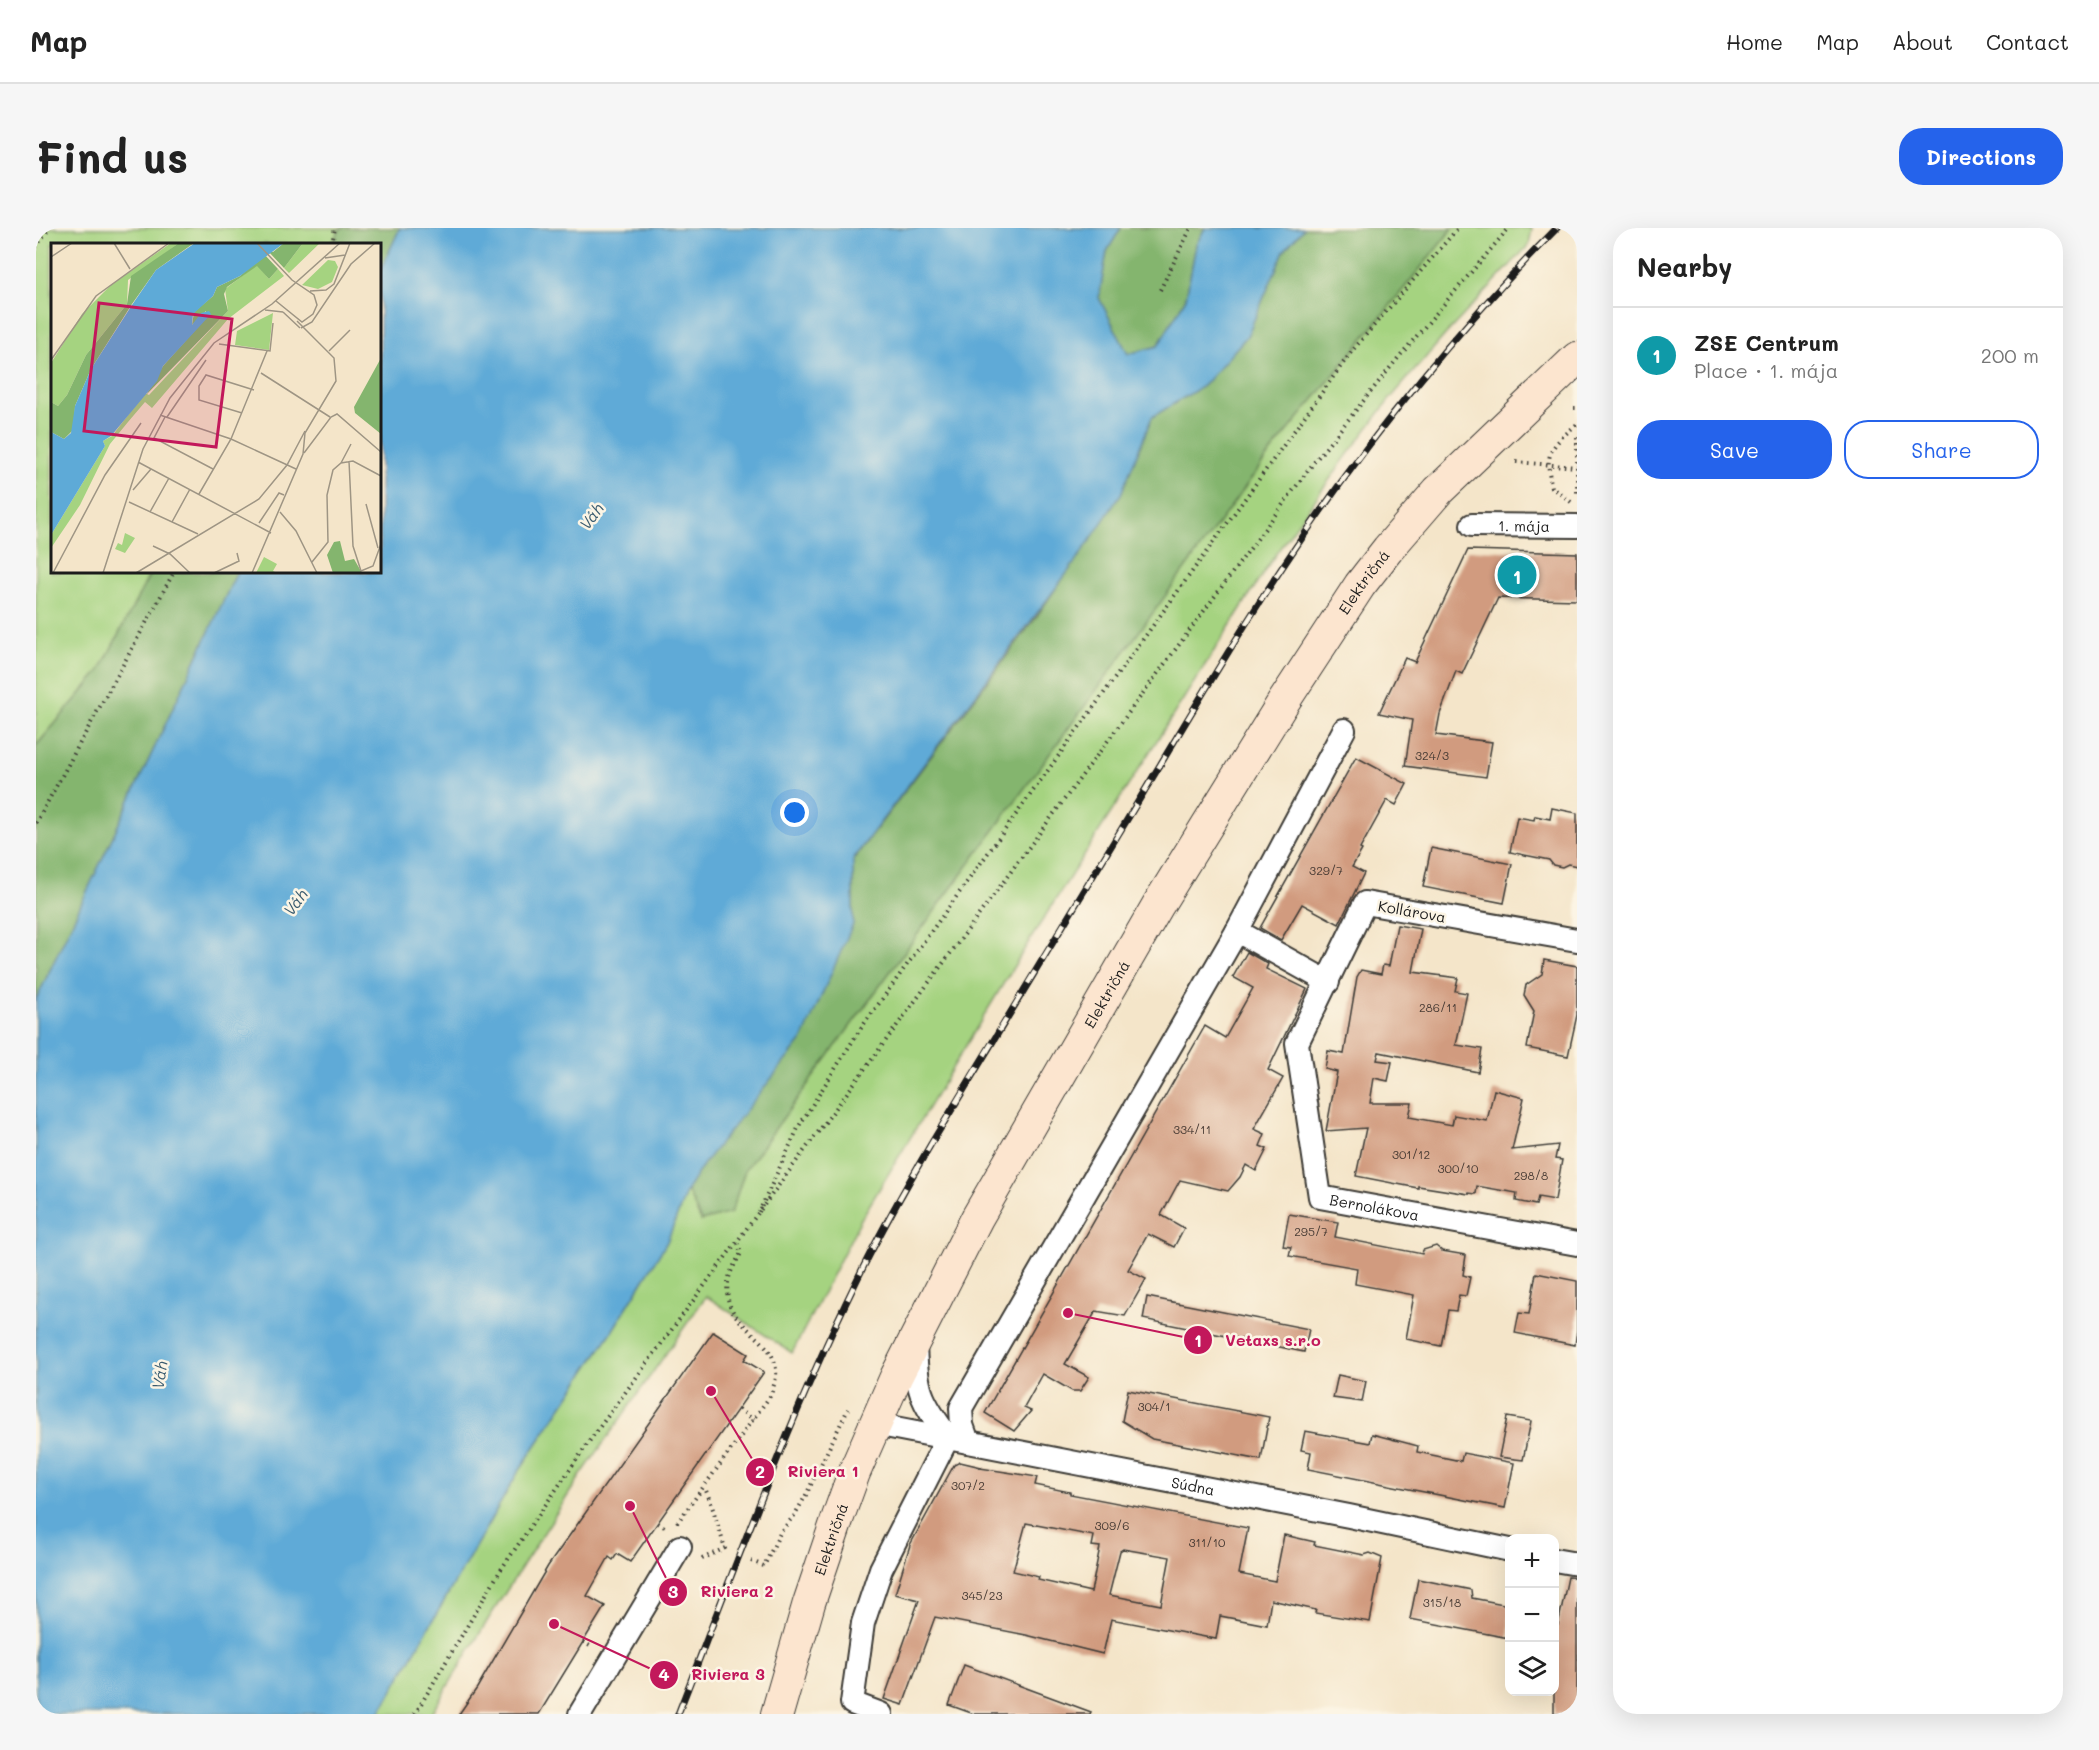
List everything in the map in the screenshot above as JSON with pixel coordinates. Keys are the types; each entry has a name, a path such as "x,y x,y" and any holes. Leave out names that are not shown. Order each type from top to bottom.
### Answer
{"main road":[{"name":"Električná","path":"777,1714 831,1538 854,1473 875,1424 977,1218 1164,895 1284,701 1360,585 1412,519 1438,491 1577,358"}],"street":[{"name":"1. mája","path":"1472,525 1577,526"},
{"path":"881,1714 852,1703 863,1623 880,1569 958,1440 962,1425 961,1408 1238,931 1344,730"},
{"name":"Kollárova","path":"1328,982 1365,903 1577,940"},
{"path":"1238,931 1328,982"},
{"name":"Bernolákova","path":"1328,982 1298,1043 1320,1197 1577,1244"},
{"path":"915,1340 919,1390 928,1411 958,1440"},
{"name":"Súdna","path":"875,1424 1349,1516 1505,1549"},
{"path":"580,1714 680,1547"},
{"path":"1559,1561 1577,1564"}],"path":[{"path":"36,247 49,228"},
{"path":"332,243 335,228"},
{"path":"1160,290 1191,228"},
{"path":"754,1221 799,1126 859,1031 1352,351 1458,228"},
{"path":"415,1714 500,1571 593,1436 738,1244 922,990 1315,461 1398,358 1509,228"},
{"path":"1577,424 1556,443 1550,453 1549,465 1552,487 1570,502 1577,502"},
{"path":"1577,437 1577,497"},
{"path":"1516,462 1576,467"},
{"path":"36,823 173,573"},
{"path":"680,1547 668,1538 771,1395 776,1377 775,1364 770,1351 734,1315 727,1298 729,1275 741,1252 738,1244"},
{"path":"751,1561 764,1566 781,1531 806,1497 850,1404"},
{"path":"740,1409 754,1420"},
{"path":"700,1560 725,1548 705,1488"}],"green space":[{"path":"36,228 341,228 332,243 51,243 51,573 150,573 99,672 36,746"},
{"path":"341,228 400,228 381,269 381,243 332,243"},
{"path":"1121,228 1205,228 1196,245 1186,298 1158,346 1128,354 1099,298 1107,251"},
{"path":"1304,228 1453,228 1267,457 745,1170 731,1213 701,1221 687,1190 853,924 853,860 1037,616 1121,494 1152,417 1203,386 1247,336 1284,251"},
{"path":"1453,228 1532,228 1529,245 1445,335 1390,399 1275,555 1028,943 861,1219 792,1353 706,1296 579,1478 489,1618 431,1714 379,1714 520,1469 611,1333 667,1242 687,1190 701,1221 731,1213 745,1170 1267,457"},
{"path":"150,573 237,573 36,1000 36,746 99,672"}],"water":[{"name":"Váh","path":"400,228 1121,228 1107,251 1099,298 1128,354 1158,346 1186,298 1196,245 1205,228 1304,228 1284,251 1247,336 1203,386 1152,417 1121,494 1079,557 853,859 853,924 802,1040 705,1162 687,1190 667,1242 611,1333 520,1469 379,1714 36,1714 36,1000 237,573 381,573 381,269"}],"building":[{"path":"1468,550 1577,553 1577,600 1498,598 1462,674 1456,671 1440,714 1436,735 1492,742 1486,777 1405,766 1412,720 1379,713 1405,658 1415,662"},
{"path":"1356,757 1407,784 1396,805 1387,800 1360,849 1362,850 1352,867 1364,873 1339,924 1302,904 1281,940 1260,928"},
{"path":"1552,808 1577,813 1577,866 1568,864 1562,867 1553,865 1549,860 1510,852 1517,817 1534,820 1535,816 1550,819"},
{"path":"1431,848 1512,864 1504,903 1423,887"},
{"path":"1397,925 1421,929 1413,972 1458,978 1455,991 1467,993 1456,1045 1482,1049 1478,1072 1379,1052 1377,1060 1392,1062 1388,1081 1374,1078 1370,1103 1412,1103 1409,1117 1452,1125 1454,1115 1487,1121 1494,1090 1524,1098 1512,1150 1558,1145 1555,1159 1562,1160 1555,1200 1538,1197 1536,1205 1516,1201 1517,1193 1477,1186 1476,1194 1469,1194 1418,1186 1418,1188 1356,1176 1366,1128 1326,1131 1337,1072 1325,1069 1328,1051 1344,1054 1357,977 1361,970 1381,974 1383,965 1389,966"},
{"path":"1247,952 1268,964 1266,969 1307,989 1268,1070 1283,1078 1254,1129 1265,1134 1260,1146 1267,1149 1256,1171 1246,1165 1240,1177 1228,1191 1180,1180 1161,1215 1184,1228 1174,1247 1148,1234 1128,1270 1146,1279 1125,1316 1096,1311 1065,1364 1089,1377 1080,1391 1072,1391 1043,1374 1024,1408 1031,1411 1014,1431 985,1413 1205,1026 1225,1038 1253,988 1233,977"},
{"path":"1544,960 1577,966 1577,1015 1568,1056 1527,1048 1534,1011 1524,995 1526,985 1542,974"},
{"path":"1289,1214 1338,1222 1335,1237 1422,1254 1423,1250 1436,1246 1442,1251 1466,1255 1463,1275 1470,1277 1466,1296 1459,1295 1456,1311 1448,1310 1441,1346 1406,1339 1414,1295 1355,1284 1357,1268 1289,1256 1291,1247 1283,1246"},
{"path":"1536,1273 1577,1281 1575,1345 1515,1333 1519,1313 1529,1314"},
{"path":"1147,1297 1309,1329 1304,1352 1143,1319"},
{"path":"713,1332 748,1354 744,1360 764,1372 630,1562 617,1554 613,1560 609,1557 587,1596 605,1606 539,1714 459,1714 477,1688 548,1566"},
{"path":"1338,1375 1366,1381 1362,1402 1333,1398"},
{"path":"1128,1390 1269,1417 1261,1460 1152,1439 1122,1421"},
{"path":"1507,1417 1531,1421 1523,1460 1499,1457"},
{"path":"1305,1431 1370,1443 1372,1434 1418,1446 1417,1452 1461,1461 1463,1453 1514,1463 1505,1508 1308,1469 1311,1452 1301,1450"},
{"path":"960,1462 980,1468 1037,1477 1035,1485 1070,1492 1070,1494 1248,1528 1239,1574 1275,1581 1284,1535 1315,1542 1314,1545 1364,1555 1370,1553 1382,1558 1370,1622 1315,1613 1316,1610 1271,1600 1267,1625 1220,1616 1216,1639 1111,1619 1103,1654 1026,1635 935,1617 903,1705 884,1699 919,1600 895,1594 910,1545 954,1465","holes":["1026,1523 1094,1536 1092,1546 1100,1547 1091,1592 1038,1580 1039,1577 1013,1571","1123,1549 1170,1557 1161,1605 1109,1595 1120,1551"]},
{"path":"1568,1577 1577,1578 1577,1714 1554,1714 1554,1696 1559,1696 1559,1620"},
{"path":"1418,1579 1471,1590 1472,1598 1505,1604 1505,1637 1410,1619"},
{"path":"964,1665 1091,1712 1090,1714 974,1714 949,1705"}],"railway":[{"path":"678,1714 762,1497 830,1336 864,1266 931,1144 1220,665 1302,538 1360,457 1422,377 1488,301 1557,228"}],"place":[{"name":"ZSE Centrum","path":"1517,575"},
{"name":"Vetaxs s.r.o","path":"1068,1313"},
{"name":"Riviera 1","path":"711,1391"},
{"name":"Riviera 2","path":"630,1506"},
{"name":"Riviera 3","path":"554,1624"}]}
